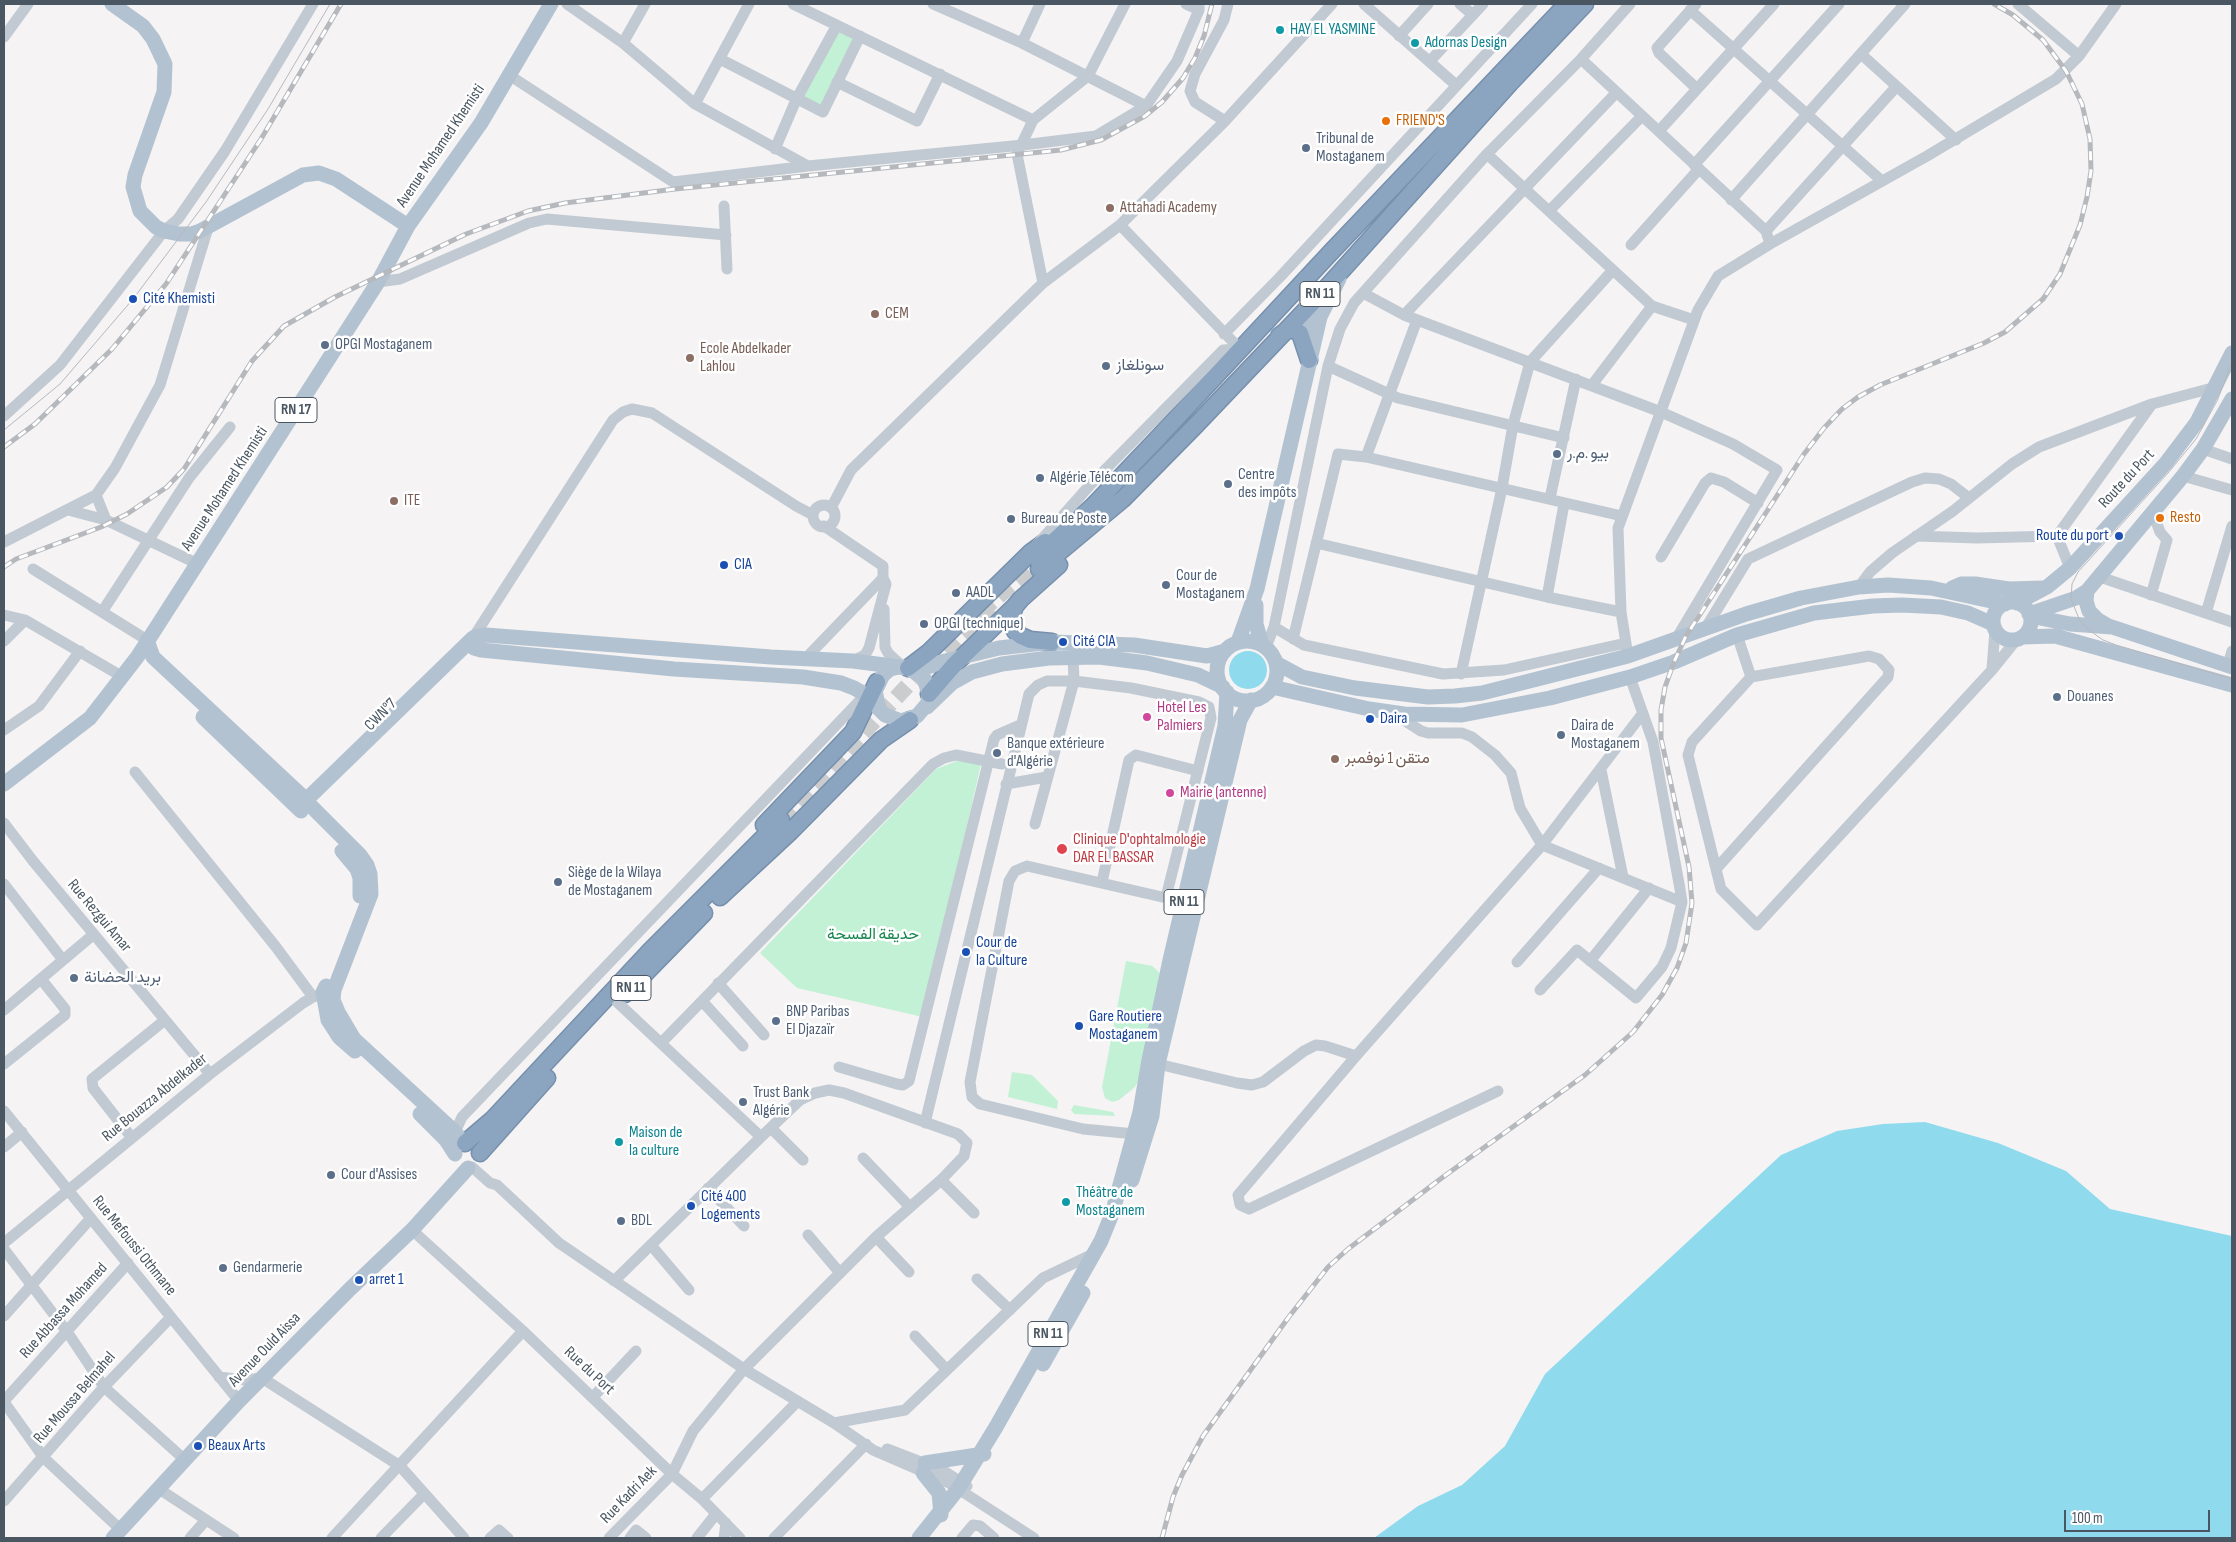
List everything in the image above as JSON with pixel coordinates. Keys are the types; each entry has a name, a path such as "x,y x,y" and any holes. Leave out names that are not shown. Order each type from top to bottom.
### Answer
{"highway":[{"name":"RN 11","path":"1035,562 1093,506 1306,278 1567,4"},
{"name":"RN 11","path":"1035,562 1123,499 1350,262 1512,81 1585,4"},
{"path":"1277,337 1287,330 1294,330 1300,334 1309,360"},
{"path":"929,694 963,656 1082,544 1123,499"},
{"path":"907,668 929,652 1035,562"},
{"path":"1015,606 1010,620 1015,631 1026,639 1052,642"},
{"path":"706,903 766,824 853,732 872,693"},
{"path":"706,903 789,832 881,740 910,720"},
{"name":"RN 11","path":"466,1154 617,1002 782,822"},
{"name":"RN 11","path":"466,1154 494,1119 650,951 706,903"}],"main road":[{"path":"112,4 143,26 154,39 165,64 164,92 135,175 133,187 140,211 149,222 164,232 191,234 208,228 303,175 319,173 336,179 408,226"},
{"name":"Avenue Mohamed Khemisti","path":"4,784 90,718 138,656 378,282 408,226 481,123 551,4"},
{"path":"1238,642 1257,589 1320,317 1331,293 1350,262"},
{"path":"1306,278 1309,360"},
{"name":"Route du Port","path":"2011,603 2047,588 2070,568 2178,449 2197,422 2216,388 2232,352"},
{"path":"2030,615 2076,598 2100,577 2184,476 2203,449 2232,399"},
{"path":"1946,590 1961,584 2000,588 2047,588"},
{"path":"1276,663 1302,676 1364,689 1428,697 1482,693 1627,650 1676,639 1801,598 1858,587 1888,585 1946,590 2022,606 2030,615 2070,624 2112,627"},
{"path":"2000,588 2011,603"},
{"path":"478,645 674,669 803,677 840,684 872,693 885,715 901,721 910,720 924,710 952,683 976,671 1024,660 1073,656 1147,663 1198,675 1242,700 1251,700 1263,696 1272,687 1277,671 1276,663 1264,646 1256,624 1257,589"},
{"path":"2086,591 2086,601 2090,611 2098,620 2112,627 2231,661"},
{"path":"1994,627 1995,612 2011,603"},
{"path":"1272,687 1336,703 1393,713 1431,716 1462,715 1542,699 1630,677 1674,662 1737,635 1814,612 1902,605 1941,607 1968,613 1994,627 2004,639 2055,636 2232,685"},
{"path":"2020,638 2029,628 2030,615"},
{"path":"147,640 153,657 307,808 351,860 360,878 359,899 323,993 328,1020 339,1037 446,1140 466,1154"},
{"path":"872,693 890,669 907,668 999,648 1052,642 1134,645 1207,656 1225,651 1238,642 1246,641 1264,646"},
{"path":"478,645 853,661 907,668 924,678 929,694 924,710"},
{"name":"CWN°7","path":"307,808 478,645"},
{"path":"1225,651 1221,658 1218,673 1225,690"},
{"path":"138,656 307,808"},
{"name":"RN 11","path":"984,1454 1094,1254 1112,1214 1135,1134 1152,1042 1225,726 1225,690"},
{"name":"RN 11","path":"930,1538 1063,1331 1108,1245 1146,1140 1152,1116 1158,1064 1240,720 1251,700"},
{"path":"323,993 336,1006 344,1024 354,1039 466,1154"},
{"name":"Avenue Ould Aissa","path":"117,1534 262,1378 350,1289 412,1230 446,1191 466,1154"},
{"path":"941,1519 940,1493 924,1468 984,1454"},
{"name":"RN 11","path":"919,1538 941,1519"}],"street":[{"path":"4,37 28,4"},
{"path":"4,416 60,365 164,232 178,218 225,151 313,4"},
{"path":"567,4 623,43 695,104 808,166"},
{"path":"623,43 645,4"},
{"path":"695,104 748,4"},
{"path":"793,4 1034,120"},
{"path":"933,4 958,9 1022,44 1146,106"},
{"path":"1022,44 1040,4"},
{"path":"1043,283 1017,154 1034,120 1088,76 1125,4"},
{"path":"509,76 673,182 808,166 1022,146 1096,136 1146,106 1178,61 1199,7 1186,4"},
{"path":"1225,121 1194,102 1190,92 1195,74 1224,20 1228,4"},
{"path":"831,508 851,470 1043,283 1120,225 1225,121 1332,4"},
{"path":"1364,4 1378,8 1399,36 1456,84"},
{"path":"1399,36 1428,4"},
{"path":"1460,4 1473,15"},
{"path":"1430,61 1483,4"},
{"path":"1224,334 1280,277 1456,84 1532,4"},
{"path":"1264,646 1274,627 1328,366 1340,329 1354,303 1487,154 1581,59 1630,4"},
{"path":"1659,130 1774,4"},
{"path":"1631,245 1771,81 1840,4"},
{"path":"1731,200 1905,4"},
{"path":"2018,4 2034,8 2079,56"},
{"path":"1274,627 1304,645 1429,673 1461,674 1504,670 1627,650 1621,612 1618,528 1694,320 1718,276 1770,244 1956,140 2056,79 2079,56 2116,4"},
{"path":"1696,88 1658,53 1657,48 1693,7 1734,48 1882,181"},
{"path":"775,149 796,100 837,25"},
{"path":"720,59 796,100 823,112 860,36"},
{"path":"1862,54 1956,140"},
{"path":"1581,59 1766,231 1770,244"},
{"path":"837,82 916,121 940,74"},
{"path":"1766,231 1896,87"},
{"path":"1404,315 1616,92"},
{"path":"1550,210 1642,116"},
{"path":"1487,154 1652,306 1694,320"},
{"path":"724,206 727,269"},
{"path":"378,282 400,278 529,223 547,219 726,235"},
{"path":"1120,225 1240,349"},
{"path":"4,542 96,495 115,468 160,385 208,228"},
{"path":"1461,674 1502,488 1513,425 1530,362 1612,271"},
{"path":"1362,293 1404,315 1661,412 1733,444 1778,470 1676,639"},
{"path":"1592,385 1652,306"},
{"path":"1366,457 1417,320"},
{"path":"1035,562 1090,485 1223,350 1240,349"},
{"path":"1328,366 1398,398 1564,438"},
{"path":"1550,498 1576,379"},
{"path":"1858,587 1878,566 1916,536 2012,464 2039,447 2152,404 2216,388"},
{"path":"2057,536 2152,404"},
{"path":"478,645 493,606 613,420 623,412 632,409 652,413 813,515 816,523 824,526 883,566 883,578 886,584 882,604 865,655 853,661"},
{"path":"102,612 189,478 230,427"},
{"path":"2203,449 2232,459"},
{"path":"1293,639 1336,457 1341,453 1550,498 1564,504 1622,516"},
{"path":"2184,476 2232,490"},
{"path":"1661,557 1705,483 1711,478 1724,482 1758,503"},
{"path":"1706,629 1748,559 1912,482 1925,478 1939,479 1951,484 1969,498"},
{"path":"96,495 106,520"},
{"path":"1547,597 1564,504"},
{"path":"813,515 818,507 827,505 831,508 834,513 834,519 830,524 824,526"},
{"path":"68,510 106,520 198,564"},
{"path":"2151,595 2167,540 2160,532 2153,513"},
{"path":"2206,613 2232,526"},
{"path":"1916,536 1977,538 2057,536"},
{"path":"2057,536 2070,568"},
{"path":"1316,543 1547,597 1621,612"},
{"path":"33,569 147,640"},
{"path":"2100,577 2232,622"},
{"path":"805,659 883,578"},
{"path":"882,604 885,614 885,647 888,653 907,668"},
{"path":"4,615 25,620 123,677"},
{"path":"4,642 25,620"},
{"path":"1992,670 1994,627"},
{"path":"1737,635 1751,677"},
{"path":"1716,869 1888,676 1889,670 1879,659 1869,656 1751,677 1692,742 1688,755 1716,869 1721,889 1757,925 2020,638"},
{"path":"4,730 39,706 80,651"},
{"path":"1035,824 1074,681 1073,656"},
{"path":"1540,990 1577,950 1636,998 1662,967 1671,948 1682,902 1652,742 1630,677"},
{"path":"614,1281 800,1100 815,1093 829,1090 844,1093 926,1123 1020,725 1030,694 1038,686 1047,681 1074,681 1131,688 1199,702 1209,707 1211,718 1166,898"},
{"path":"872,693 462,1117 466,1154 490,1183 497,1185 559,1243 744,1369 834,1423 877,1452 924,1468 944,1471 1034,1538"},
{"path":"1393,713 1421,732 1428,734 1462,733 1472,737 1495,755 1511,773 1520,808 1542,845 1682,902"},
{"path":"1498,1091 1250,1209 1240,1205 1238,1195 1356,1056 1542,845 1643,713"},
{"path":"840,1067 897,1084 903,1085 909,1080 994,739 997,735 1020,725"},
{"path":"1102,882 1129,760 1136,755 1198,771"},
{"path":"662,1042 933,764 944,758 956,756 988,760 1002,764"},
{"path":"1601,770 1623,877"},
{"path":"135,772 276,947 323,993"},
{"path":"1006,784 1047,777"},
{"name":"Rue Rezgui Amar","path":"4,823 210,1074"},
{"path":"1135,1134 1083,1129 980,1104 972,1096 969,1087 1011,875 1018,869 1027,866 1184,902"},
{"path":"1517,962 1599,868"},
{"path":"4,884 63,960"},
{"path":"1590,961 1650,888"},
{"path":"4,1010 94,934"},
{"path":"4,1064 65,1015 66,1009 40,979"},
{"path":"718,983 764,1035"},
{"name":"Rue Bouazza Abdelkader","path":"4,1243 210,1074 323,993"},
{"path":"702,1001 742,1046"},
{"path":"617,1002 662,1042 761,1137"},
{"path":"132,1138 92,1088 92,1079 165,1020"},
{"path":"1158,1064 1237,1083 1252,1084 1263,1082 1304,1050 1316,1045 1356,1056"},
{"name":"Rue Mefoussi Othmane","path":"4,1111 239,1402"},
{"name":"Rue Kadri Aek","path":"609,1538 672,1474 693,1431 744,1369 876,1237 964,1156 967,1143 958,1134 926,1123"},
{"path":"771,1128 803,1160"},
{"path":"4,1147 22,1132"},
{"path":"863,1158 910,1207"},
{"path":"940,1180 974,1212"},
{"path":"708,1188 744,1226"},
{"path":"4,1316 91,1218"},
{"name":"Rue du Port","path":"412,1230 523,1331 672,1474 702,1498 740,1538"},
{"path":"808,1235 840,1273"},
{"path":"876,1237 909,1272"},
{"path":"651,1245 689,1290"},
{"path":"4,1249 68,1332 104,1387 185,1460"},
{"path":"834,1423 905,1410 1043,1278 1094,1254"},
{"name":"Rue Abbassa Mohamed","path":"4,1402 128,1264"},
{"path":"977,1279 1010,1310"},
{"name":"Rue Moussa Belmahel","path":"4,1501 44,1458 104,1387 171,1317"},
{"path":"332,1538 523,1331"},
{"path":"915,1336 947,1370"},
{"path":"592,1397 636,1351"},
{"path":"219,1377 245,1380 262,1378 400,1466 464,1538"},
{"path":"702,1498 798,1401"},
{"path":"4,1402 44,1458 117,1534"},
{"path":"774,1538 866,1444"},
{"path":"159,1489 234,1538"},
{"path":"381,1538 424,1494"},
{"path":"697,1538 716,1514"},
{"path":"190,1538 206,1520"},
{"path":"724,1538 726,1523"},
{"path":"962,1538 973,1525 980,1526 994,1538"},
{"path":"490,1538 500,1530 508,1538"},
{"path":"630,1538 636,1530 646,1538"}],"green space":[{"path":"837,25 860,36 823,112 796,100"},
{"name":"حديقة الفسحة","path":"957,761 981,764 923,1017 797,988 760,953 936,769"},
{"path":"1126,961 1152,966 1159,972 1160,980 1139,1080 1135,1087 1119,1100 1112,1102 1105,1098 1102,1087"},
{"path":"1012,1072 1032,1075 1058,1101 1057,1109 1008,1097"},
{"path":"1074,1105 1113,1112 1115,1116 1074,1114 1071,1110"}],"water":[{"path":"1248,651 1261,657 1267,670 1261,683 1248,689 1235,683 1229,670 1235,657"},
{"path":"1925,1122 1998,1143 2066,1171 2110,1209 2232,1236 2232,1538 1374,1538 1418,1506 1462,1485 1505,1446 1545,1374 1781,1155 1837,1131 1883,1124"}],"tunnel":[{"path":"980,612 1035,565"},
{"path":"929,669 957,640 993,609"},
{"path":"781,820 927,665"}],"tram line":[{"path":"4,430 60,384 133,299 206,202 268,109 330,4"},
{"path":"2232,363 2217,401 2196,439 2168,473 2078,572 2072,584 2071,599 2080,621 2103,640 2232,679"}],"railway":[{"path":"4,447 35,424 112,349 166,284 261,139 341,4"},
{"path":"4,567 16,559 101,527 127,514 167,487 184,469 252,361 284,326 335,297 466,234 528,211 565,203 675,189 1061,150 1101,140 1145,116 1162,102 1183,78 1195,58 1204,36 1212,4"},
{"path":"1162,1538 1173,1497 1182,1475 1203,1436 1288,1318 1328,1267 1348,1249 1443,1177 1585,1075 1633,1032 1662,995 1677,968 1686,943 1692,903 1689,867 1661,738 1661,710 1665,687 1686,636 1804,454 1824,428 1842,409 1858,397 1880,385 1984,343 2005,332 2043,299 2060,274 2080,225 2091,171 2090,139 2082,104 2066,71 2043,40 2013,15 1994,4"}],"place":[{"name":"HAY EL YASMINE","path":"1280,30"},
{"name":"Adornas Design","path":"1415,43"},
{"name":"FRIEND'S","path":"1386,121"},
{"name":"Tribunal de Mostaganem","path":"1306,148"},
{"name":"Attahadi Academy","path":"1110,208"},
{"name":"Cité Khemisti","path":"133,299"},
{"name":"CEM","path":"875,314"},
{"name":"OPGI Mostaganem","path":"325,345"},
{"name":"Ecole Abdelkader Lahlou","path":"690,358"},
{"name":"سونلغاز","path":"1106,366"},
{"name":"بيو .م.ر","path":"1557,454"},
{"name":"Algérie Télécom","path":"1040,478"},
{"name":"Centre des impôts","path":"1228,484"},
{"name":"ITE","path":"394,501"},
{"name":"Resto","path":"2160,518"},
{"name":"Bureau de Poste","path":"1011,519"},
{"name":"Route du port","path":"2119,536"},
{"name":"CIA","path":"724,565"},
{"name":"Cour de Mostaganem","path":"1166,585"},
{"name":"AADL","path":"956,593"},
{"name":"OPGI (technique)","path":"924,624"},
{"name":"Cité CIA","path":"1063,642"},
{"name":"Douanes","path":"2057,697"},
{"name":"Hotel Les Palmiers","path":"1147,717"},
{"name":"Daira","path":"1370,719"},
{"name":"Daira de Mostaganem","path":"1561,735"},
{"name":"Banque extérieure d'Algérie","path":"997,753"},
{"name":"متقن 1 نوفمبر","path":"1335,759"},
{"name":"Mairie (antenne)","path":"1170,793"},
{"name":"Clinique D'ophtalmologie DAR EL BASSAR","path":"1062,849"},
{"name":"Siège de la Wilaya de Mostaganem","path":"558,882"},
{"name":"Cour de la Culture","path":"966,952"},
{"name":"بريد الحضانة","path":"74,978"},
{"name":"BNP Paribas El Djazaïr","path":"776,1021"},
{"name":"Gare Routiere Mostaganem","path":"1079,1026"},
{"name":"Trust Bank Algérie","path":"743,1102"},
{"name":"Maison de la culture","path":"619,1142"},
{"name":"Cour d'Assises","path":"331,1175"},
{"name":"Théâtre de Mostaganem","path":"1066,1202"},
{"name":"Cité 400 Logements","path":"691,1206"},
{"name":"BDL","path":"621,1221"},
{"name":"Gendarmerie","path":"223,1268"},
{"name":"arret 1","path":"359,1280"},
{"name":"Beaux Arts","path":"198,1446"}]}
